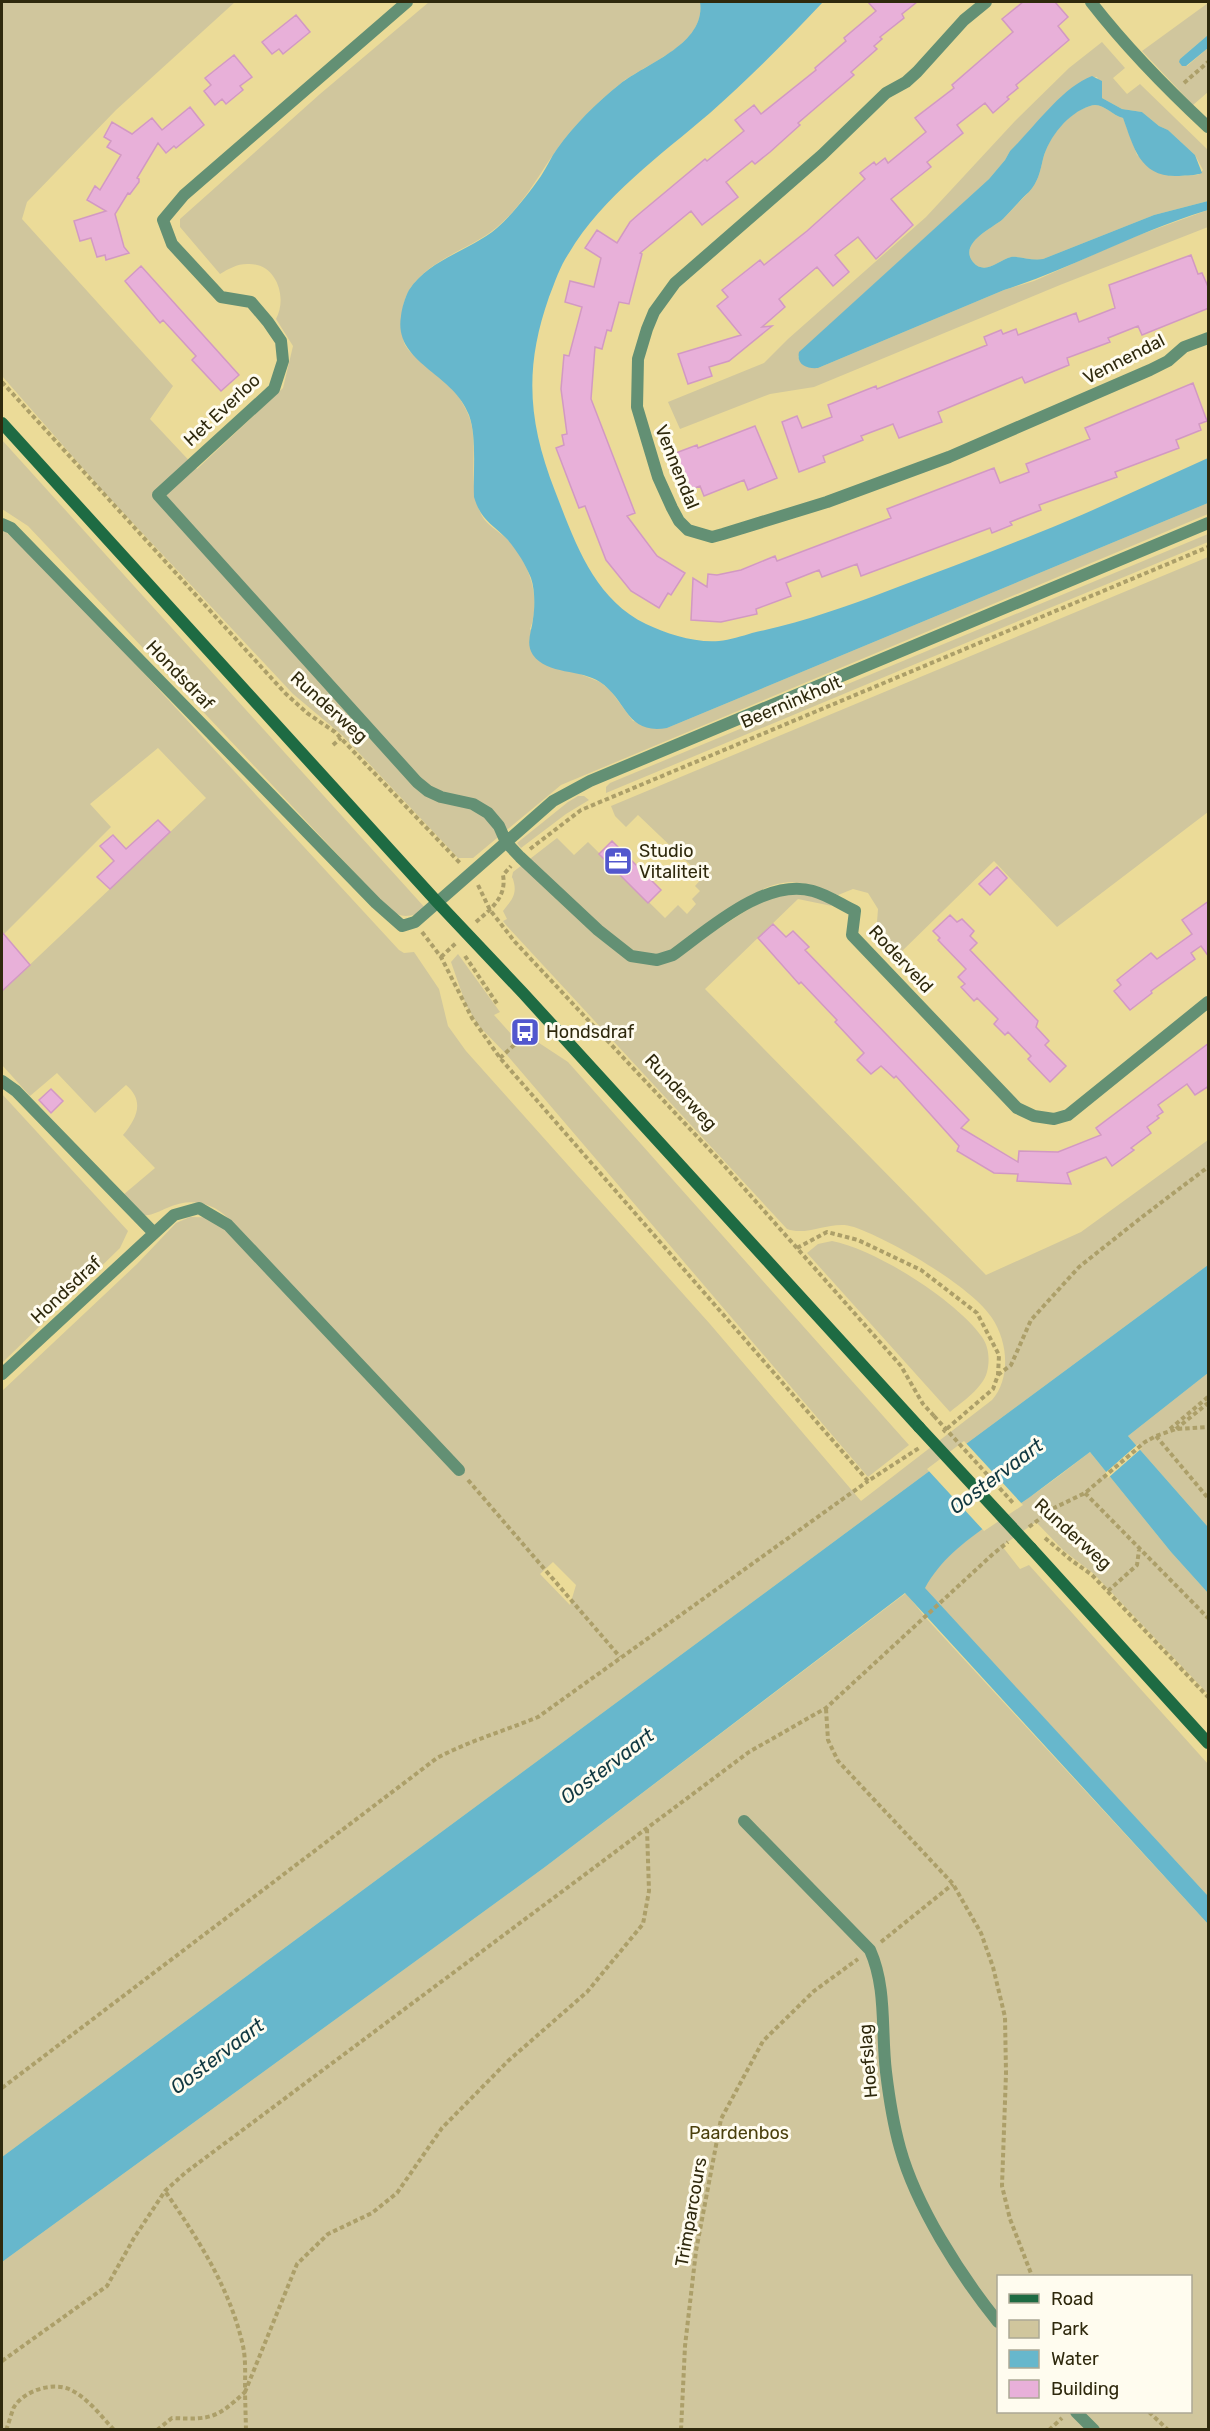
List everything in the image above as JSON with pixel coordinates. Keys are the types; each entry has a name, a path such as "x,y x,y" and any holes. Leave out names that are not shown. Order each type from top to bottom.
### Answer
{"street":[{"name":"Het Everloo","path":"407,2 184,195 163,220 172,244 221,297 250,302 268,322 281,341 283,360 274,389 158,495 417,782 428,791 441,797 473,804 488,813 499,826 506,842"},
{"name":"Vennendal","path":"986,2 964,20 906,82 886,93 822,155 675,283 654,312 638,358 637,407 658,477 679,521 688,530 712,537 827,502 949,457 1016,429 1150,370 1168,361 1184,347 1209,338"},
{"path":"1091,2 1172,94 1209,127"},
{"name":"Runderweg","path":"2,423 465,933 523,993 1209,1743"},
{"name":"Beerninkholt","path":"438,903 553,801 590,781 1209,523"},
{"name":"Hondsdraf","path":"2,524 11,528 36,552 376,903 402,926 415,922 438,903"},
{"name":"Roderveld","path":"506,842 617,946 631,956 657,960 673,955 761,896 789,888 813,891 832,899 855,911 852,935 1017,1108 1035,1116 1054,1119 1068,1115 1209,1002"},
{"path":"2,1081 16,1091 154,1233"},
{"name":"Hondsdraf","path":"2,1374 174,1215 199,1208 228,1226 459,1470"},
{"name":"Hoefslag","path":"744,1821 870,1950 881,1989 886,2073 901,2150 925,2208 950,2254 997,2319"},
{"path":"1077,2413 1094,2430"}],"path":[{"path":"1172,94 1209,62"},
{"name":"Runderweg","path":"2,382 285,693 340,738 471,874 490,910 515,942 721,1162 901,1366 923,1404 1021,1512"},
{"name":"Beerninkholt","path":"441,957 503,895 503,875 520,857 581,810 1209,547"},
{"path":"333,745 340,738"},
{"path":"456,942 498,1005"},
{"path":"500,1058 524,1036"},
{"path":"998,1376 1011,1365 1030,1320 1079,1268 1209,1167"},
{"path":"1167,1431 1209,1397"},
{"path":"1176,1429 1209,1403"},
{"path":"1102,1480 1144,1442 1156,1436 1176,1429 1209,1427"},
{"path":"1156,1436 1209,1498"},
{"path":"459,1470 620,1657"},
{"path":"2,2088 437,1758 463,1744 494,1736 538,1717 868,1481"},
{"path":"1084,1493 1209,1618"},
{"name":"Runderweg","path":"1029,1520 1037,1529"},
{"name":"Runderweg","path":"1045,1538 1092,1575 1209,1697"},
{"path":"1108,1591 1137,1565 1139,1550"},
{"path":"2,2361 107,2286 134,2238 165,2191 185,2173 762,1743 809,1720 826,1708 952,1591"},
{"path":"826,1708 828,1740 838,1761 953,1884 981,1934 993,1967 1005,2017 1007,2046 1002,2186 1010,2219 1031,2275"},
{"path":"156,2430 172,2418 200,2419 223,2412 245,2392 297,2264 328,2234 372,2213 397,2193 442,2128 508,2061 587,1992 643,1924 649,1891 647,1829"},
{"name":"Trimparcours","path":"681,2430 685,2346 696,2251 722,2119 763,2041 814,1991 953,1884"},
{"path":"165,2191 193,2231 229,2297 244,2348 246,2430"},
{"path":"6,2430 15,2406 32,2392 46,2387 68,2389 87,2402 114,2430"},
{"path":"1049,2430 1070,2413"},
{"path":"1150,2413 1168,2430"}],"green space":[{"path":"2,2 235,2 116,110 27,202 22,219 173,386 150,419 197,469 283,388 293,346 276,319 281,301 277,282 272,275 257,265 247,264 236,266 220,274 180,227 180,219 320,94 429,2 700,2 699,17 694,30 684,41 631,76 594,106 564,140 522,201 505,220 485,236 437,263 426,272 408,292 403,310 405,345 413,355 450,386 468,414 472,426 474,490 477,503 484,519 514,547 527,569 535,605 530,629 575,672 600,682 610,690 633,721 667,728 1208,503 1208,514 561,785 473,858 458,858 342,735 293,694 102,490 2,376"},
{"path":"1208,3 1208,35 1180,59 1187,66 1208,48 1208,92 1193,105 1142,51"},
{"path":"1102,42 1125,68 1113,78 1127,94 1140,84 1208,150 1208,201 1154,215 1043,259 1011,257 982,268 973,262 970,249 973,242 1003,219 1029,192 1037,181 1054,134 1082,109 1099,105 1123,118 1137,155 1170,176 1198,175 1203,170 1195,155 1168,130 1159,126 1142,112 1122,109 1102,98 1102,89 1097,77 1088,79 1077,85 1052,107 1010,151 989,179 800,352 798,357 818,368 1004,290 1034,281 1131,238 1208,210 1208,227 1060,285 814,387 770,394 680,429 668,402 764,363 926,217 1015,121 1069,68"},
{"path":"2,440 427,910 403,916 389,909 28,526 2,509"},
{"path":"2,529 57,579 399,950 404,953 414,952 439,989 448,1026 466,1051 710,1324 861,1501 992,1400 1002,1381 1005,1360 1001,1338 992,1318 982,1305 967,1292 929,1265 870,1233 846,1225 803,1231 787,1229 506,925 503,921 507,919 503,911 514,895 513,872 557,838 574,855 588,842 665,918 678,905 687,914 696,904 692,899 700,891 695,886 703,877 638,815 626,827 615,816 611,806 1208,557 1208,812 1057,927 994,861 897,956 876,935 878,909 868,893 853,889 838,895 796,882 776,884 754,894 713,932 749,909 775,897 802,893 816,897 832,906 798,899 705,989 986,1275 1081,1232 1208,1140 1208,1265 2,2157 2,1391 137,1264 176,1223 190,1217 228,1218 214,1208 191,1202 147,1215 141,1214 136,1209 123,1195 155,1168 123,1135 135,1116 136,1097 126,1085 95,1113 57,1073 30,1096 2,1065 2,991 206,798 158,748 90,804 111,827 2,936","holes":["553,1562 576,1585 570,1605 540,1574"]},
{"path":"1208,534 1208,542 606,793 606,787 610,783"},
{"path":"578,796 584,796 589,800 566,814 521,848 517,843"},
{"path":"458,954 500,1012 494,1015 520,1044 530,1037 568,1062 909,1445 868,1477 507,1055 478,1025 466,1005 451,962"},
{"path":"2,1094 128,1231 120,1248 2,1363"},
{"path":"832,1241 870,1254 913,1278 954,1308 982,1337 989,1358 985,1378 972,1394 950,1412 807,1253 818,1244"},
{"path":"1208,1373 1208,1527 1128,1436"},
{"path":"1090,1452 1171,1552 1208,1593 1208,1694 1094,1574 1064,1551 1036,1522 1002,1546 1020,1569 1029,1565 1208,1764 1208,1896 924,1588 944,1561 970,1538 1043,1488"},
{"name":"Paardenbos","path":"906,1593 925,1617 1208,1924 1208,2429 2,2429 2,2262 545,1867"}],"water":[{"path":"700,2 823,2 739,86 634,177 598,213 566,258 549,297 541,323 533,371 532,395 539,442 570,530 588,567 612,599 628,613 646,624 681,637 710,641 736,638 839,608 983,555 1103,506 1208,458 1208,503 667,728 653,729 635,722 617,698 600,682 547,666 533,655 529,646 534,609 531,578 514,548 487,521 477,505 474,497 473,434 469,415 451,388 415,357 406,345 401,332 401,316 409,290 417,279 427,270 497,228 536,183 564,140 594,106 620,84 685,41 699,17"},
{"path":"1208,35 1208,48 1186,66 1182,66 1180,59"},
{"path":"1092,76 1102,81 1102,98 1122,109 1142,112 1159,126 1168,130 1195,155 1202,173 1179,176 1155,172 1140,159 1123,118 1099,105 1082,109 1067,120 1055,134 1046,151 1037,181 1029,192 1003,219 973,242 970,255 973,262 982,268 1011,257 1043,259 1154,215 1208,201 1208,210 1156,228 818,368 806,367 801,363 799,352 989,179 1010,151 1048,109 1070,89"},
{"name":"Oostervaart","path":"1208,1265 1208,1373 1128,1436 1208,1527 1208,1593 1171,1552 1090,1452 958,1548 934,1573 925,1588 1208,1896 1208,1924 905,1593 545,1867 2,2262 2,2157"}],"pier":[{"path":"964,1441 1023,1505 984,1531 927,1469"},
{"path":"1138,1444 1142,1448 1108,1478 1104,1474"}],"building":[{"path":"868,2 917,2 902,14 904,18 880,37 882,39 874,46 877,49 851,72 854,75 798,123 800,125 770,152 755,164 752,161 726,182 738,197 702,225 691,211 640,253 642,254 629,304 619,302 611,331 607,330 602,349 595,347 591,399 635,513 627,516 657,556 685,573 671,595 668,593 659,608 631,591 606,560 585,506 579,508 556,448 564,445 562,435 567,434 561,389 564,355 569,356 582,307 565,302 570,281 594,287 601,258 585,248 597,230 617,243 630,222 639,214 705,159 707,161 744,131 735,120 754,105 761,114 816,70 815,68 846,41 844,38 876,11"},
{"path":"1023,2 1055,2 1068,17 1058,26 1069,40 1016,85 1018,88 1007,97 1009,99 993,113 985,103 957,125 963,133 927,162 931,167 891,199 913,225 876,259 858,237 835,255 849,272 833,286 817,267 779,299 785,307 762,327 772,326 729,361 709,367 712,376 688,384 678,354 741,335 717,306 728,297 722,290 760,260 764,265 807,231 865,179 860,173 874,162 876,165 885,158 888,163 926,132 915,118 954,88 952,85 1013,32 1002,19"},
{"path":"296,15 310,32 283,54 279,49 272,54 262,42"},
{"path":"234,55 252,77 240,86 243,90 226,104 222,99 215,105 204,91 211,85 205,78"},
{"path":"190,107 204,125 176,148 174,146 166,153 158,143 137,178 139,182 130,194 128,193 115,214 124,247 129,253 106,260 105,255 97,257 91,238 80,241 74,221 106,211 87,200 95,186 100,190 121,155 107,147 111,141 104,137 112,122 132,134 152,118 162,130"},
{"path":"1191,255 1198,274 1202,273 1209,289 1209,308 1142,335 1138,326 1108,338 1110,342 1067,358 1069,365 1025,383 1022,377 938,412 942,422 899,438 893,424 861,436 863,440 823,456 825,462 799,472 782,422 797,416 802,428 832,417 828,405 876,386 877,389 987,345 984,337 1001,330 1003,334 1016,329 1018,335 1076,313 1079,322 1115,308 1109,285"},
{"path":"141,266 239,375 221,391 192,360 196,356 163,320 160,323 125,281"},
{"path":"1193,383 1207,421 1199,424 1201,430 1176,440 1179,448 1115,472 1117,477 1039,505 1041,510 1010,522 1012,525 992,533 990,528 861,576 857,564 822,577 819,570 786,583 791,596 756,609 757,614 721,622 691,620 693,578 707,587 708,574 717,575 741,570 775,556 777,561 891,518 887,509 994,468 1000,483 1029,472 1026,464 1090,439 1085,428"},
{"path":"755,426 777,478 748,490 744,480 704,496 700,486 687,491 673,454 697,445 698,448"},
{"path":"158,820 170,832 110,889 97,877 114,861 100,846 113,835 126,849"},
{"path":"612,841 661,890 648,903 599,854"},
{"path":"997,867 1007,878 990,895 979,884"},
{"path":"1209,901 1209,957 1201,946 1191,953 1195,959 1151,991 1152,993 1130,1010 1114,991 1121,985 1117,980 1151,953 1157,959 1192,934 1182,920"},
{"path":"950,915 957,922 962,919 974,931 970,936 977,943 970,950 1038,1021 1036,1027 1049,1041 1045,1045 1066,1066 1050,1082 1028,1059 1031,1056 1008,1032 1005,1035 994,1024 998,1019 977,998 974,1001 961,987 965,984 958,977 966,969 938,940 940,938 933,931"},
{"path":"773,924 786,937 793,931 809,947 805,950 969,1120 961,1128 1018,1162 1019,1151 1058,1152 1101,1135 1096,1128 1209,1043 1209,1086 1195,1095 1187,1084 1158,1105 1163,1112 1147,1127 1151,1133 1131,1148 1134,1150 1112,1166 1106,1157 1067,1173 1071,1184 1017,1181 1018,1174 994,1173 957,1151 959,1146 896,1076 894,1078 881,1066 871,1074 857,1060 864,1053 835,1022 837,1020 801,982 799,984 758,938"},
{"path":"2,932 30,965 2,991"},
{"path":"51,1089 63,1101 51,1113 39,1100"}],"place":[{"name":"Studio Vitaliteit","path":"618,861"},
{"name":"Hondsdraf","path":"525,1032"}]}
